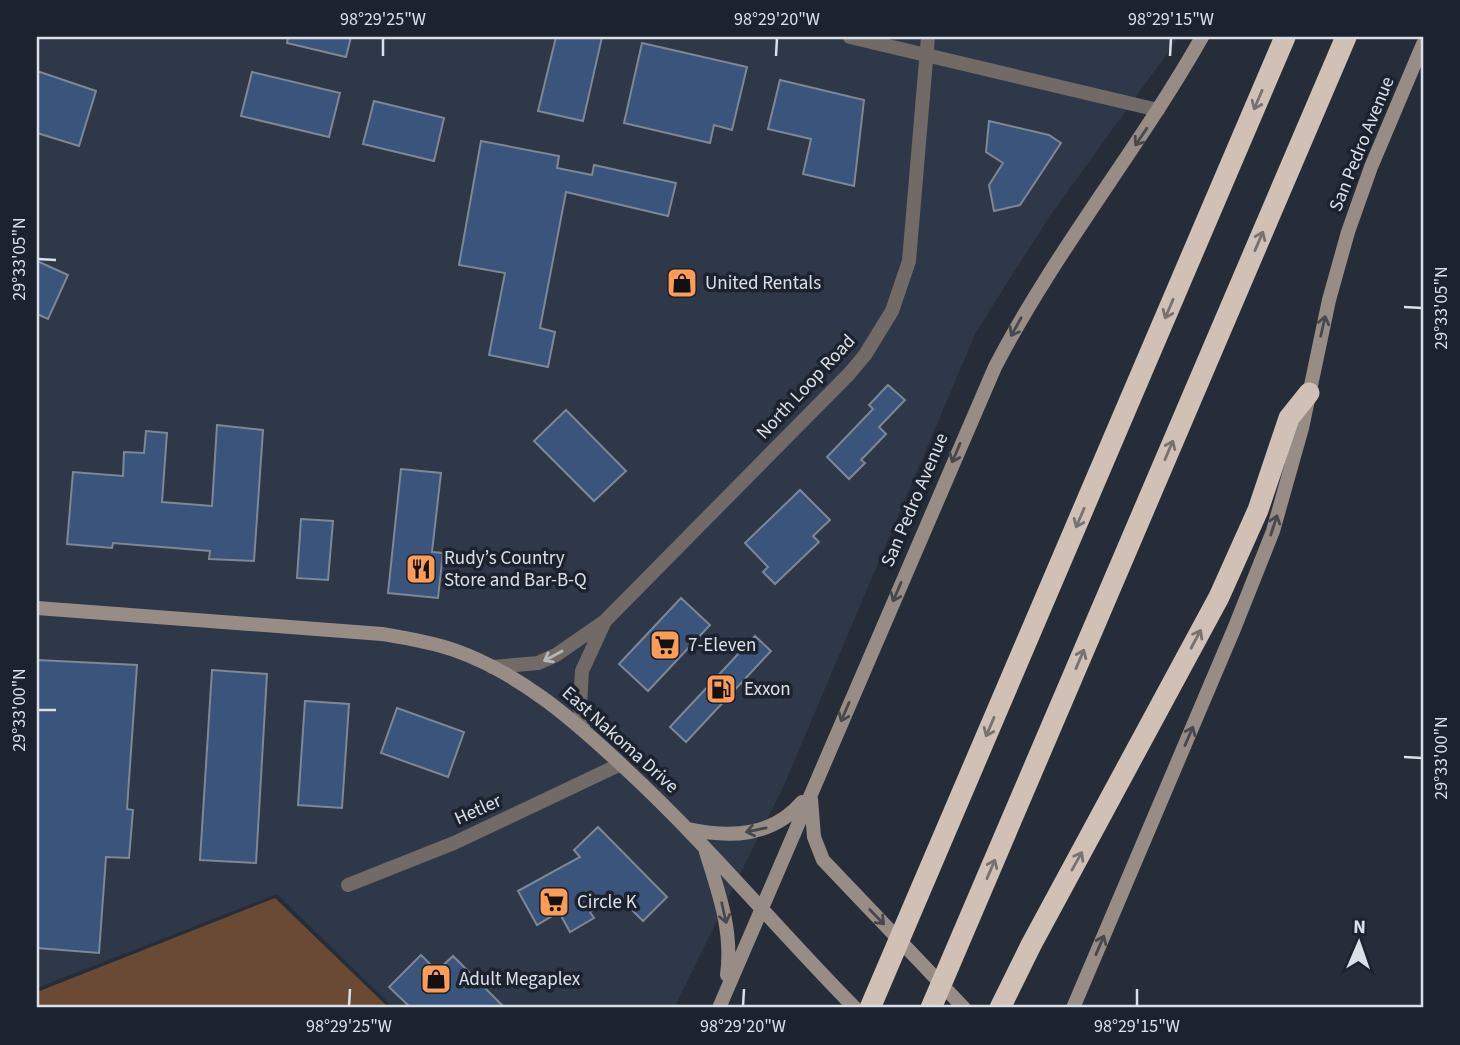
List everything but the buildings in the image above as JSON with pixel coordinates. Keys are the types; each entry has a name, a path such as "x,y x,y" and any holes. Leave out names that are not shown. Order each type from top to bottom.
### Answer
{"highway":[{"path":"870,1008 1285,37"},
{"path":"931,1008 1346,37"},
{"path":"1000,1008 1031,945 1219,597 1258,510 1289,418 1309,393"}],"main road":[{"name":"San Pedro Avenue","path":"721,1003 995,367 1048,273 1158,110 1202,37"},
{"name":"San Pedro Avenue","path":"1073,1008 1261,564 1284,496 1329,300 1348,232 1371,166 1423,44"},
{"name":"East Nakoma Drive","path":"37,608 382,634 456,650 492,667 556,706 583,728 688,829 762,906 795,947 855,1008"},
{"path":"688,829 726,835 758,831 782,822 811,793"},
{"path":"811,793 814,837 829,868 964,1008"},
{"path":"704,847 723,908 729,942 730,956 721,1003"}],"street":[{"path":"850,37 1158,110"},
{"name":"North Loop Road","path":"492,667 538,663 556,656 605,621 849,374 880,334 892,311 909,261 928,37"},
{"name":"North Loop Road","path":"583,728 580,705 582,671 605,621"},
{"name":"Hetler","path":"348,885 454,843 621,764"}],"shaded area":[{"path":"37,37 1179,37 1047,220 976,332 785,783 674,1008 394,1008 277,894 37,988"},
{"path":"275,898 389,1008 37,1008 37,992"}],"place":[{"name":"United Rentals","path":"682,283"},
{"name":"Rudy’s Country Store and Bar-B-Q","path":"421,569"},
{"name":"7-Eleven","path":"665,645"},
{"name":"Exxon","path":"721,689"},
{"name":"Circle K","path":"554,902"},
{"name":"Adult Megaplex","path":"436,979"}]}
